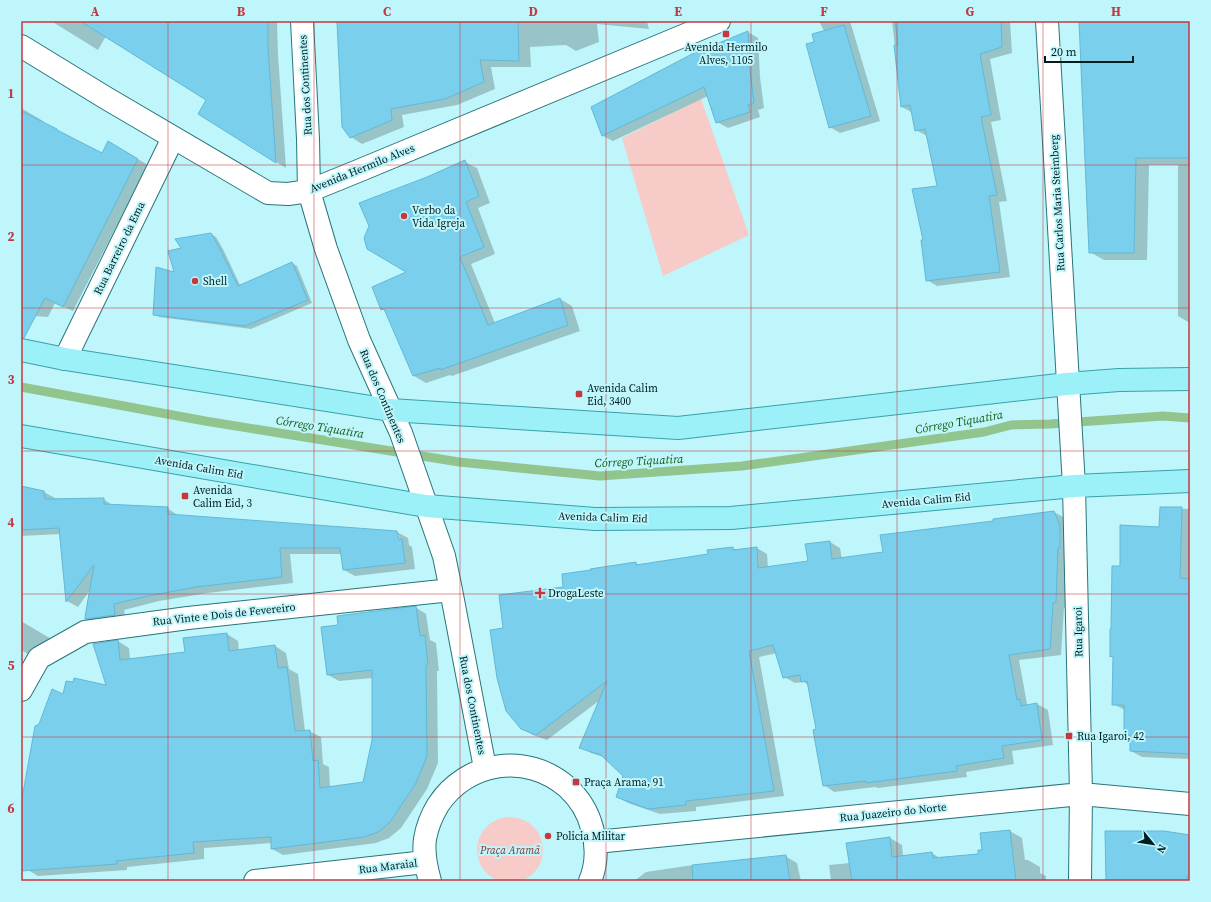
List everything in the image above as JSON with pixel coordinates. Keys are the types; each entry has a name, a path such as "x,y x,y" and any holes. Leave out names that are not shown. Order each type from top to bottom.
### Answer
{"main road":[{"path":"21,350 65,359 390,410 678,428 1068,393 1119,380 1190,379"},
{"name":"Avenida Calim Eid","path":"21,436 426,506 595,519 731,518 1074,486 1190,481"}],"street":[{"name":"Rua dos Continentes","path":"302,21 309,191 326,249 356,333 400,433 444,556 452,590 485,768"},
{"name":"Avenida Hermilo Alves","path":"21,46 173,138 268,193 288,194 309,191 719,21"},
{"name":"Rua Carlos Maria Steimberg","path":"1047,21 1068,393"},
{"name":"Rua Barreiro da Ema","path":"65,359 173,138"},
{"name":"Rua Igaroi","path":"1068,393 1074,486 1081,794 1080,881"},
{"name":"Rua Vinte e Dois de Fevereiro","path":"21,690 39,658 85,632 188,618 452,590"},
{"path":"427,871 425,838 432,815 445,794 463,779 485,768 510,765 535,768 558,779 576,796 589,817 596,842 594,871 590,881"},
{"name":"Rua Juazeiro do Norte","path":"596,842 1081,794 1190,804"},
{"name":"Rua Maraial","path":"256,881 427,871"}],"green space":[{"path":"701,99 749,235 663,276 622,138"},
{"name":"Praça Aramã","path":"510,817 522,820 533,827 540,838 543,850 540,862 533,873 522,880 510,883 498,880 487,873 480,862 477,850 480,838 487,827 498,820"}],"building":[{"path":"80,21 268,21 268,48 276,163 198,114 206,100"},
{"path":"337,21 518,21 519,61 480,60 484,82 445,99 391,109 392,120 350,138 342,127"},
{"path":"895,21 1001,21 1002,47 980,54 991,115 981,117 997,195 989,196 1000,272 926,281 921,240 923,240 912,189 937,186 925,129 915,131 910,105 901,107 894,45 898,45"},
{"path":"1079,21 1190,21 1190,158 1136,158 1134,253 1089,253"},
{"path":"844,25 871,116 829,128 806,44 814,42 812,34"},
{"path":"748,31 750,70 754,103 748,105 750,112 716,123 704,87 602,136 591,107 692,54"},
{"path":"21,111 102,153 108,141 138,159 63,307 45,298 24,338 21,338"},
{"path":"465,160 479,196 466,202 484,247 460,257 488,325 560,298 568,325 440,370 440,368 413,376 384,309 381,310 372,287 406,272 367,249 364,238 369,226 359,203 427,177"},
{"name":"Shell","path":"211,233 238,286 292,262 308,300 245,326 153,315 156,267 174,272 168,251 181,248 175,239"},
{"path":"21,486 44,491 45,499 104,498 104,504 168,507 168,514 397,531 399,540 402,539 405,563 343,570 340,548 280,548 282,577 196,587 148,596 114,604 115,615 85,619 94,565 66,602 59,528 21,530"},
{"path":"1160,507 1182,507 1180,578 1190,579 1190,754 1130,751 1130,735 1124,735 1124,705 1112,705 1113,656 1110,657 1110,629 1112,566 1120,566 1120,525 1159,527"},
{"path":"1054,511 1060,525 1060,548 1058,548 1056,602 1053,603 1050,649 1009,655 1017,700 1020,699 1021,706 1037,703 1042,740 1002,746 1004,758 956,766 957,771 866,783 866,781 823,786 813,730 816,729 807,681 801,682 800,675 783,678 773,645 749,651 774,791 686,801 686,805 648,809 616,797 623,776 601,755 579,748 607,681 536,735 521,729 506,711 497,678 490,630 503,628 499,595 563,587 562,574 636,562 636,565 708,554 707,550 733,547 733,550 757,547 758,568 808,561 805,544 830,541 832,559 883,552 880,535 993,521 993,519"},
{"path":"416,606 420,636 425,635 428,664 426,665 427,756 416,783 390,822 378,832 364,837 271,849 271,837 193,842 194,853 116,861 117,864 21,871 21,804 35,726 39,724 52,689 63,694 66,681 73,682 74,678 106,685 93,644 118,640 120,660 185,652 183,638 227,633 229,651 275,645 278,668 287,667 295,731 310,730 313,761 318,760 320,788 363,782 372,740 372,670 327,675 321,627 338,625 337,616"},
{"path":"1010,830 1016,881 852,881 846,843 890,837 892,857 932,852 933,858 978,854 978,850 982,850 980,833"},
{"path":"1105,831 1164,831 1190,835 1190,876 1187,876 1187,881 1106,881"},
{"path":"786,855 790,881 693,881 692,865"}],"waterway":[{"name":"Córrego Tiquatira","path":"21,387 205,421 459,462 600,476 742,466 984,432 1011,425 1050,424 1163,416 1190,418"}],"place":[{"name":"Avenida Hermilo Alves, 1105","path":"726,34"},
{"name":"Verbo da Vida Igreja","path":"404,216"},
{"name":"Shell","path":"195,281"},
{"name":"Avenida Calim Eid, 3400","path":"579,394"},
{"name":"Avenida Calim Eid, 3","path":"185,496"},
{"name":"DrogaLeste","path":"540,593"},
{"name":"Rua Igaroi, 42","path":"1069,736"},
{"name":"Praça Arama, 91","path":"576,782"},
{"name":"Policia Militar","path":"548,836"}]}
